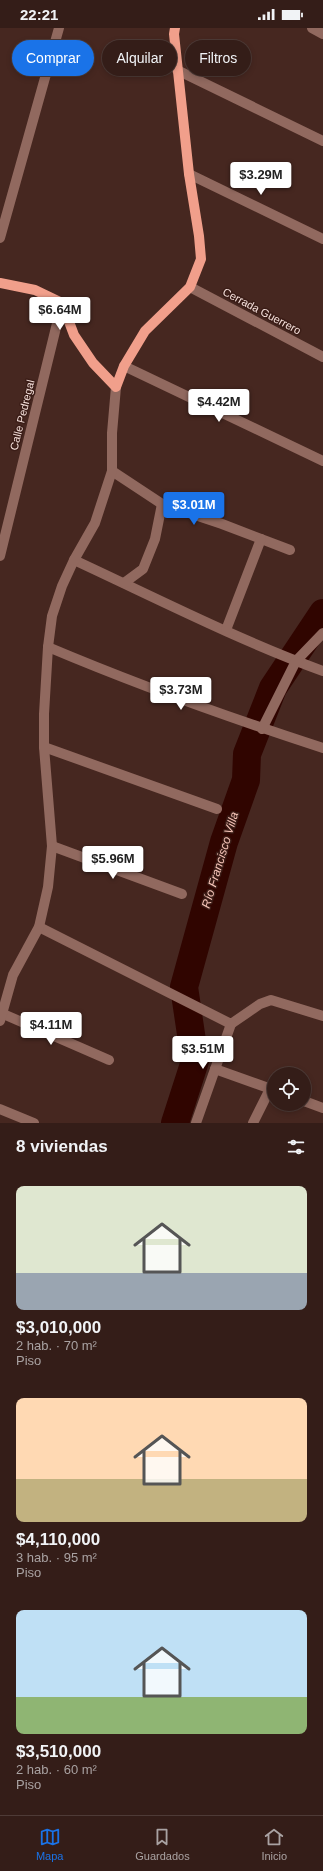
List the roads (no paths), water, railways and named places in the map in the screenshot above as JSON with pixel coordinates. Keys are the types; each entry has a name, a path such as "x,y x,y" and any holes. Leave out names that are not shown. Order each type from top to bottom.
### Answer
{"main road":[{"path":"174,40 175,28"},
{"path":"0,282 35,290 62,303 74,335 93,363 116,387 124,366 145,331 190,287 201,259 177,70"}],"street":[{"path":"0,238 59,28"},
{"path":"312,28 323,34"},
{"path":"177,70 323,141"},
{"path":"189,174 323,239"},
{"name":"Cerrada Guerrero","path":"190,287 323,357"},
{"name":"Calle Pedregal","path":"0,556 2,532 62,303"},
{"path":"124,366 323,461"},
{"path":"109,1060 1,1017 13,975 39,927 48,887 52,846 44,747 48,647 52,616 62,586 74,560 95,523 112,471 112,432 116,387"},
{"path":"112,471 162,504 290,550"},
{"path":"124,583 143,569 155,538 162,504"},
{"path":"226,630 261,539"},
{"path":"74,560 226,630 296,661 323,671"},
{"path":"262,729 296,661 323,633"},
{"path":"48,647 106,671 262,729 323,748"},
{"path":"44,747 217,809"},
{"path":"52,846 182,894"},
{"path":"39,927 231,1024"},
{"path":"196,1123 231,1024 260,1004 271,1000 323,1016"},
{"path":"215,1069 267,1088"},
{"path":"253,1123 267,1099"},
{"path":"311,1104 323,1108"},
{"path":"0,1109 34,1123"}],"waterway":[{"name":"Río Francisco Villa","path":"175,1123 195,1061 184,987 224,842 246,780 247,754 273,688 323,613"}]}
